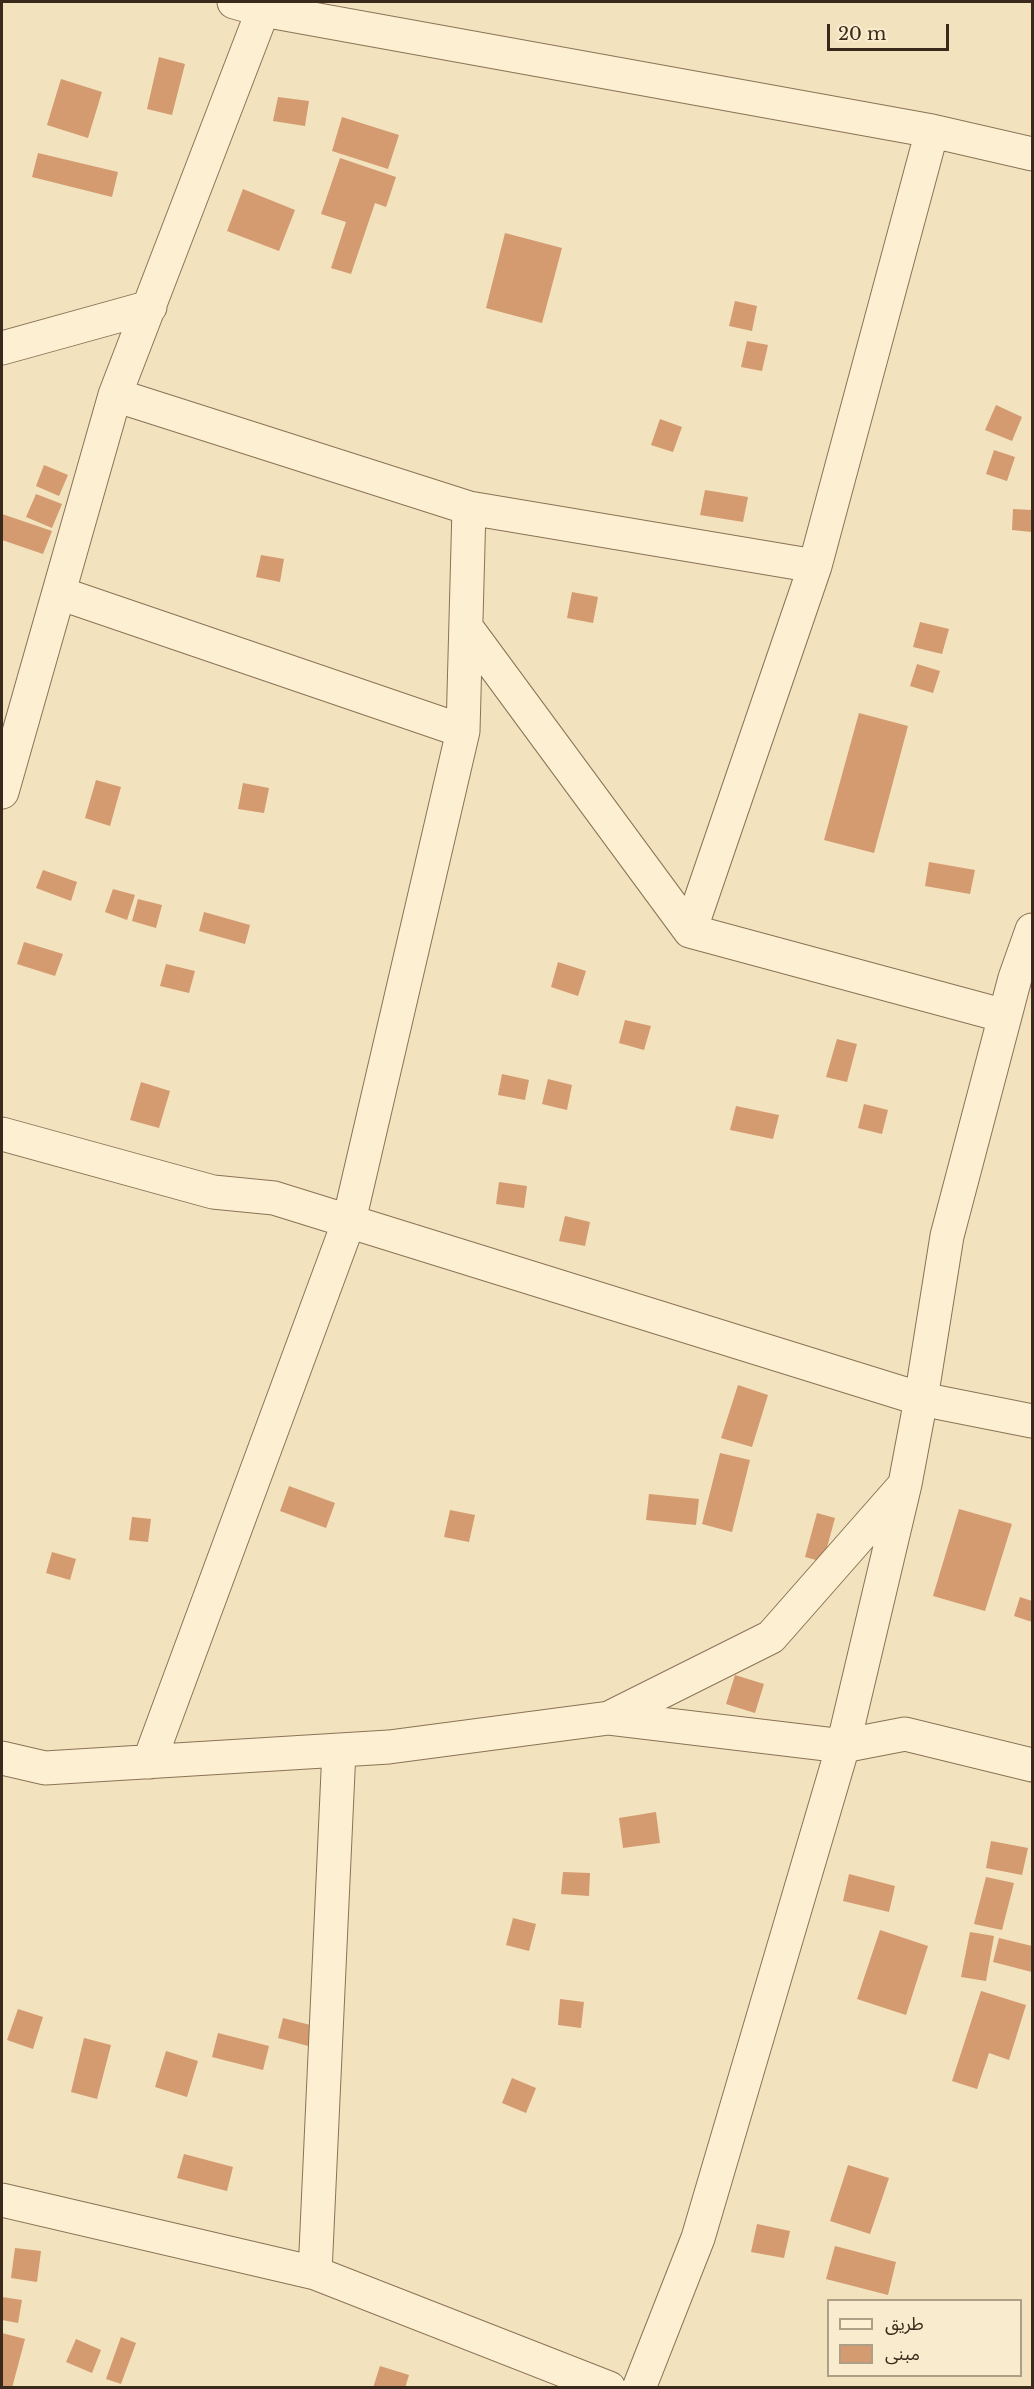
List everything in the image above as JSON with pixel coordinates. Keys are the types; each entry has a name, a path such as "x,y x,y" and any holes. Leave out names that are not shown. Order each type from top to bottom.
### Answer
{"street":[{"path":"2,792 116,395 150,307 254,4 932,131 1032,154"},
{"path":"690,931 815,566 932,131"},
{"path":"2,348 150,307"},
{"path":"116,395 469,508 815,566"},
{"path":"149,1762 349,1221 463,731 469,508"},
{"path":"59,593 463,731"},
{"path":"466,627 690,931 1005,1016"},
{"path":"639,2388 698,2238 843,1746 905,1484 947,1236 1015,978 1032,930"},
{"path":"2,1134 213,1192 274,1198 921,1399 1032,1421"},
{"path":"609,1718 771,1637 905,1484"},
{"path":"2,1758 45,1768 389,1747 609,1718 843,1746 905,1734 1032,1765"},
{"path":"315,2273 339,1750"},
{"path":"2,2200 315,2273 609,2388"}],"building":[{"path":"159,57 185,64 172,115 147,109"},
{"path":"61,79 102,92 88,138 47,125"},
{"path":"278,97 309,101 305,126 273,121"},
{"path":"342,117 399,135 388,169 332,151"},
{"path":"38,153 118,172 112,197 32,177"},
{"path":"340,158 396,177 386,207 375,203 351,274 331,268 346,222 321,214"},
{"path":"243,189 295,210 279,251 227,231"},
{"path":"505,233 562,248 542,323 486,308"},
{"path":"735,301 757,306 752,331 729,326"},
{"path":"747,341 768,345 762,371 741,367"},
{"path":"996,405 1022,417 1012,441 985,430"},
{"path":"660,419 682,427 673,452 651,445"},
{"path":"994,450 1015,457 1007,481 986,474"},
{"path":"44,465 68,475 59,496 36,486"},
{"path":"705,490 748,497 743,522 700,515"},
{"path":"36,494 62,504 52,528 26,517"},
{"path":"1013,509 1032,510 1032,532 1012,530"},
{"path":"2,514 52,531 43,554 2,540"},
{"path":"261,555 284,559 280,582 256,577"},
{"path":"572,592 598,597 593,623 567,618"},
{"path":"920,622 949,629 942,654 913,647"},
{"path":"917,664 940,671 933,693 910,686"},
{"path":"859,713 908,726 874,853 824,840"},
{"path":"96,780 121,787 110,826 85,818"},
{"path":"243,783 269,788 264,813 238,809"},
{"path":"929,862 975,870 970,894 925,886"},
{"path":"43,870 77,882 71,901 36,888"},
{"path":"113,889 135,895 127,920 105,912"},
{"path":"138,899 162,905 156,928 132,921"},
{"path":"204,912 250,925 245,944 199,931"},
{"path":"24,942 63,954 55,976 17,964"},
{"path":"558,962 586,971 578,996 551,987"},
{"path":"166,964 195,971 189,993 160,986"},
{"path":"625,1020 651,1026 644,1050 619,1043"},
{"path":"837,1039 857,1044 847,1082 826,1077"},
{"path":"502,1074 529,1080 525,1100 498,1095"},
{"path":"548,1079 572,1085 567,1110 542,1104"},
{"path":"141,1082 170,1091 159,1128 130,1120"},
{"path":"864,1104 888,1110 882,1134 858,1128"},
{"path":"736,1106 779,1115 773,1139 730,1130"},
{"path":"499,1182 527,1186 524,1208 496,1204"},
{"path":"565,1216 590,1222 585,1246 559,1241"},
{"path":"738,1385 768,1395 752,1447 721,1438"},
{"path":"720,1453 750,1460 732,1532 702,1524"},
{"path":"289,1486 335,1503 326,1528 280,1511"},
{"path":"649,1494 699,1499 696,1525 646,1520"},
{"path":"959,1509 1012,1524 985,1611 933,1596"},
{"path":"450,1510 475,1515 469,1542 444,1537"},
{"path":"817,1513 835,1518 823,1562 805,1557"},
{"path":"132,1517 151,1519 148,1542 129,1540"},
{"path":"52,1552 76,1559 70,1580 46,1573"},
{"path":"1020,1597 1032,1601 1032,1622 1014,1616"},
{"path":"735,1675 764,1684 755,1713 726,1704"},
{"path":"656,1812 660,1843 623,1848 619,1818"},
{"path":"991,1841 1028,1848 1022,1875 986,1868"},
{"path":"563,1872 590,1873 589,1896 561,1894"},
{"path":"849,1874 895,1886 889,1912 843,1901"},
{"path":"986,1877 1014,1883 1002,1930 974,1924"},
{"path":"513,1918 536,1924 529,1951 506,1945"},
{"path":"880,1930 928,1946 906,2015 857,1999"},
{"path":"970,1932 994,1936 986,1981 961,1977"},
{"path":"999,1938 1032,1946 1032,1972 993,1962"},
{"path":"981,1991 1026,2005 1009,2060 989,2053 977,2089 952,2081"},
{"path":"560,1999 584,2002 581,2028 558,2025"},
{"path":"18,2009 43,2017 33,2049 7,2040"},
{"path":"283,2018 318,2027 312,2047 278,2038"},
{"path":"218,2033 269,2046 263,2070 212,2057"},
{"path":"84,2038 111,2045 97,2099 71,2092"},
{"path":"166,2051 198,2061 187,2097 155,2087"},
{"path":"512,2078 536,2088 526,2113 502,2103"},
{"path":"184,2154 233,2167 227,2191 177,2178"},
{"path":"848,2165 889,2178 870,2234 830,2221"},
{"path":"757,2224 790,2231 784,2258 751,2252"},
{"path":"835,2246 896,2262 888,2295 826,2279"},
{"path":"15,2248 41,2251 37,2282 11,2278"},
{"path":"2,2297 22,2300 18,2323 2,2320"},
{"path":"2,2333 25,2339 12,2388 2,2388"},
{"path":"121,2337 136,2343 121,2384 106,2379"},
{"path":"76,2339 101,2350 92,2373 66,2362"},
{"path":"380,2366 409,2375 405,2388 373,2388"}]}
